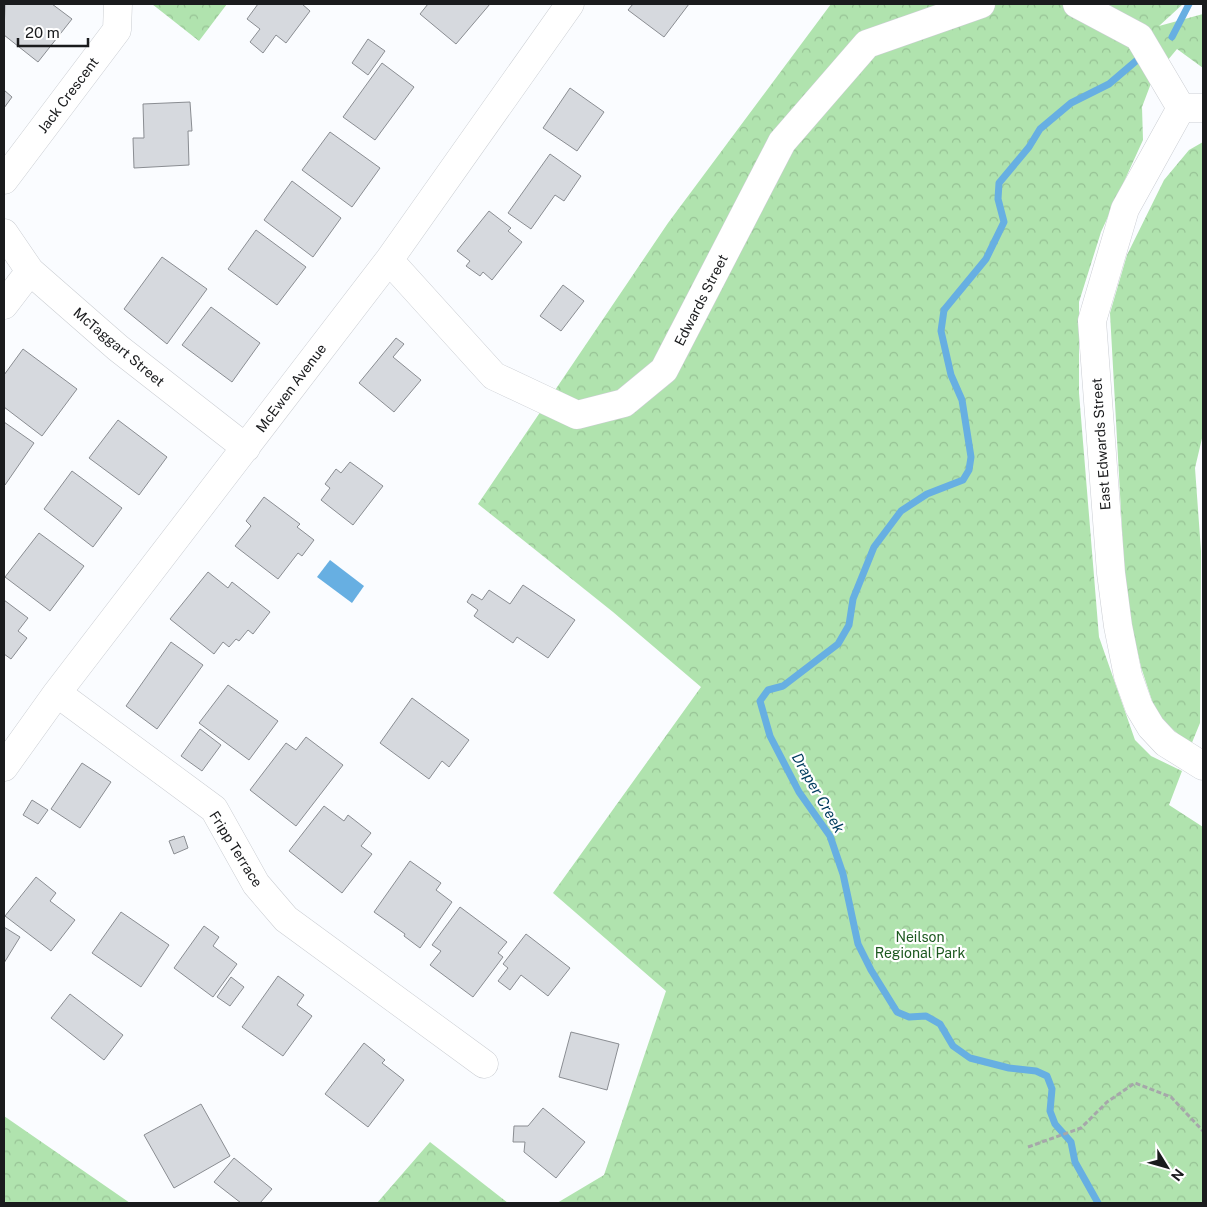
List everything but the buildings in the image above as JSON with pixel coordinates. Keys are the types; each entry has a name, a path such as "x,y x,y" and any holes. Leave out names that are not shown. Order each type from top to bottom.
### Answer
{"street":[{"name":"Jack Crescent","path":"4,180 117,30 118,4"},
{"name":"McEwen Avenue","path":"4,767 57,693 389,260 570,4"},
{"name":"Edwards Street","path":"389,260 494,376 576,415 624,404 664,370 782,142 867,44 981,4"},
{"path":"1077,4 1139,37 1192,108"},
{"name":"East Edwards Street","path":"1192,108 1125,209 1092,321 1111,573 1118,626 1128,676 1139,707 1151,727 1166,742 1203,766"},
{"name":"McTaggart Street","path":"4,233 30,271 118,348 246,448"},
{"path":"4,305 30,271"},
{"name":"Fripp Terrace","path":"57,693 214,809 256,884 286,919 484,1064"}],"path":[{"path":"1028,1147 1081,1128 1107,1102 1135,1083 1172,1097 1203,1131"}],"green space":[{"path":"152,4 227,4 199,41"},
{"name":"Neilson Regional Park","path":"831,4 1183,4 1159,26 1203,14 1203,68 1177,49 1153,78 1142,107 1143,140 1101,232 1079,302 1079,393 1099,637 1135,740 1151,756 1182,771 1169,805 1203,827 1203,1203 557,1203 604,1175 666,991 553,893 701,687 613,612 478,504 668,223"},
{"path":"1203,142 1203,434 1195,468 1201,551 1200,723 1191,745 1157,716 1141,667 1126,602 1110,313 1127,255 1164,180 1189,150"},
{"path":"4,1116 130,1203 4,1203"},
{"path":"430,1142 508,1203 377,1203"}],"water":[{"path":"330,560 364,586 352,603 317,577"}],"waterway":[{"name":"Draper Creek","path":"1172,37 1189,4"},
{"name":"Draper Creek","path":"1098,1203 1075,1162 1071,1142 1055,1124 1050,1111 1052,1089 1047,1076 1036,1071 1009,1068 970,1058 953,1046 940,1024 926,1016 909,1017 897,1012 871,970 858,944 843,874 830,836 799,792 770,736 760,701 768,690 783,686 838,644 849,625 853,599 874,547 901,511 927,494 963,480 969,470 971,457 962,400 951,375 941,331 944,310 986,259 1004,222 998,199 999,183 1029,147 1040,129 1071,103 1109,84 1136,61"}]}
